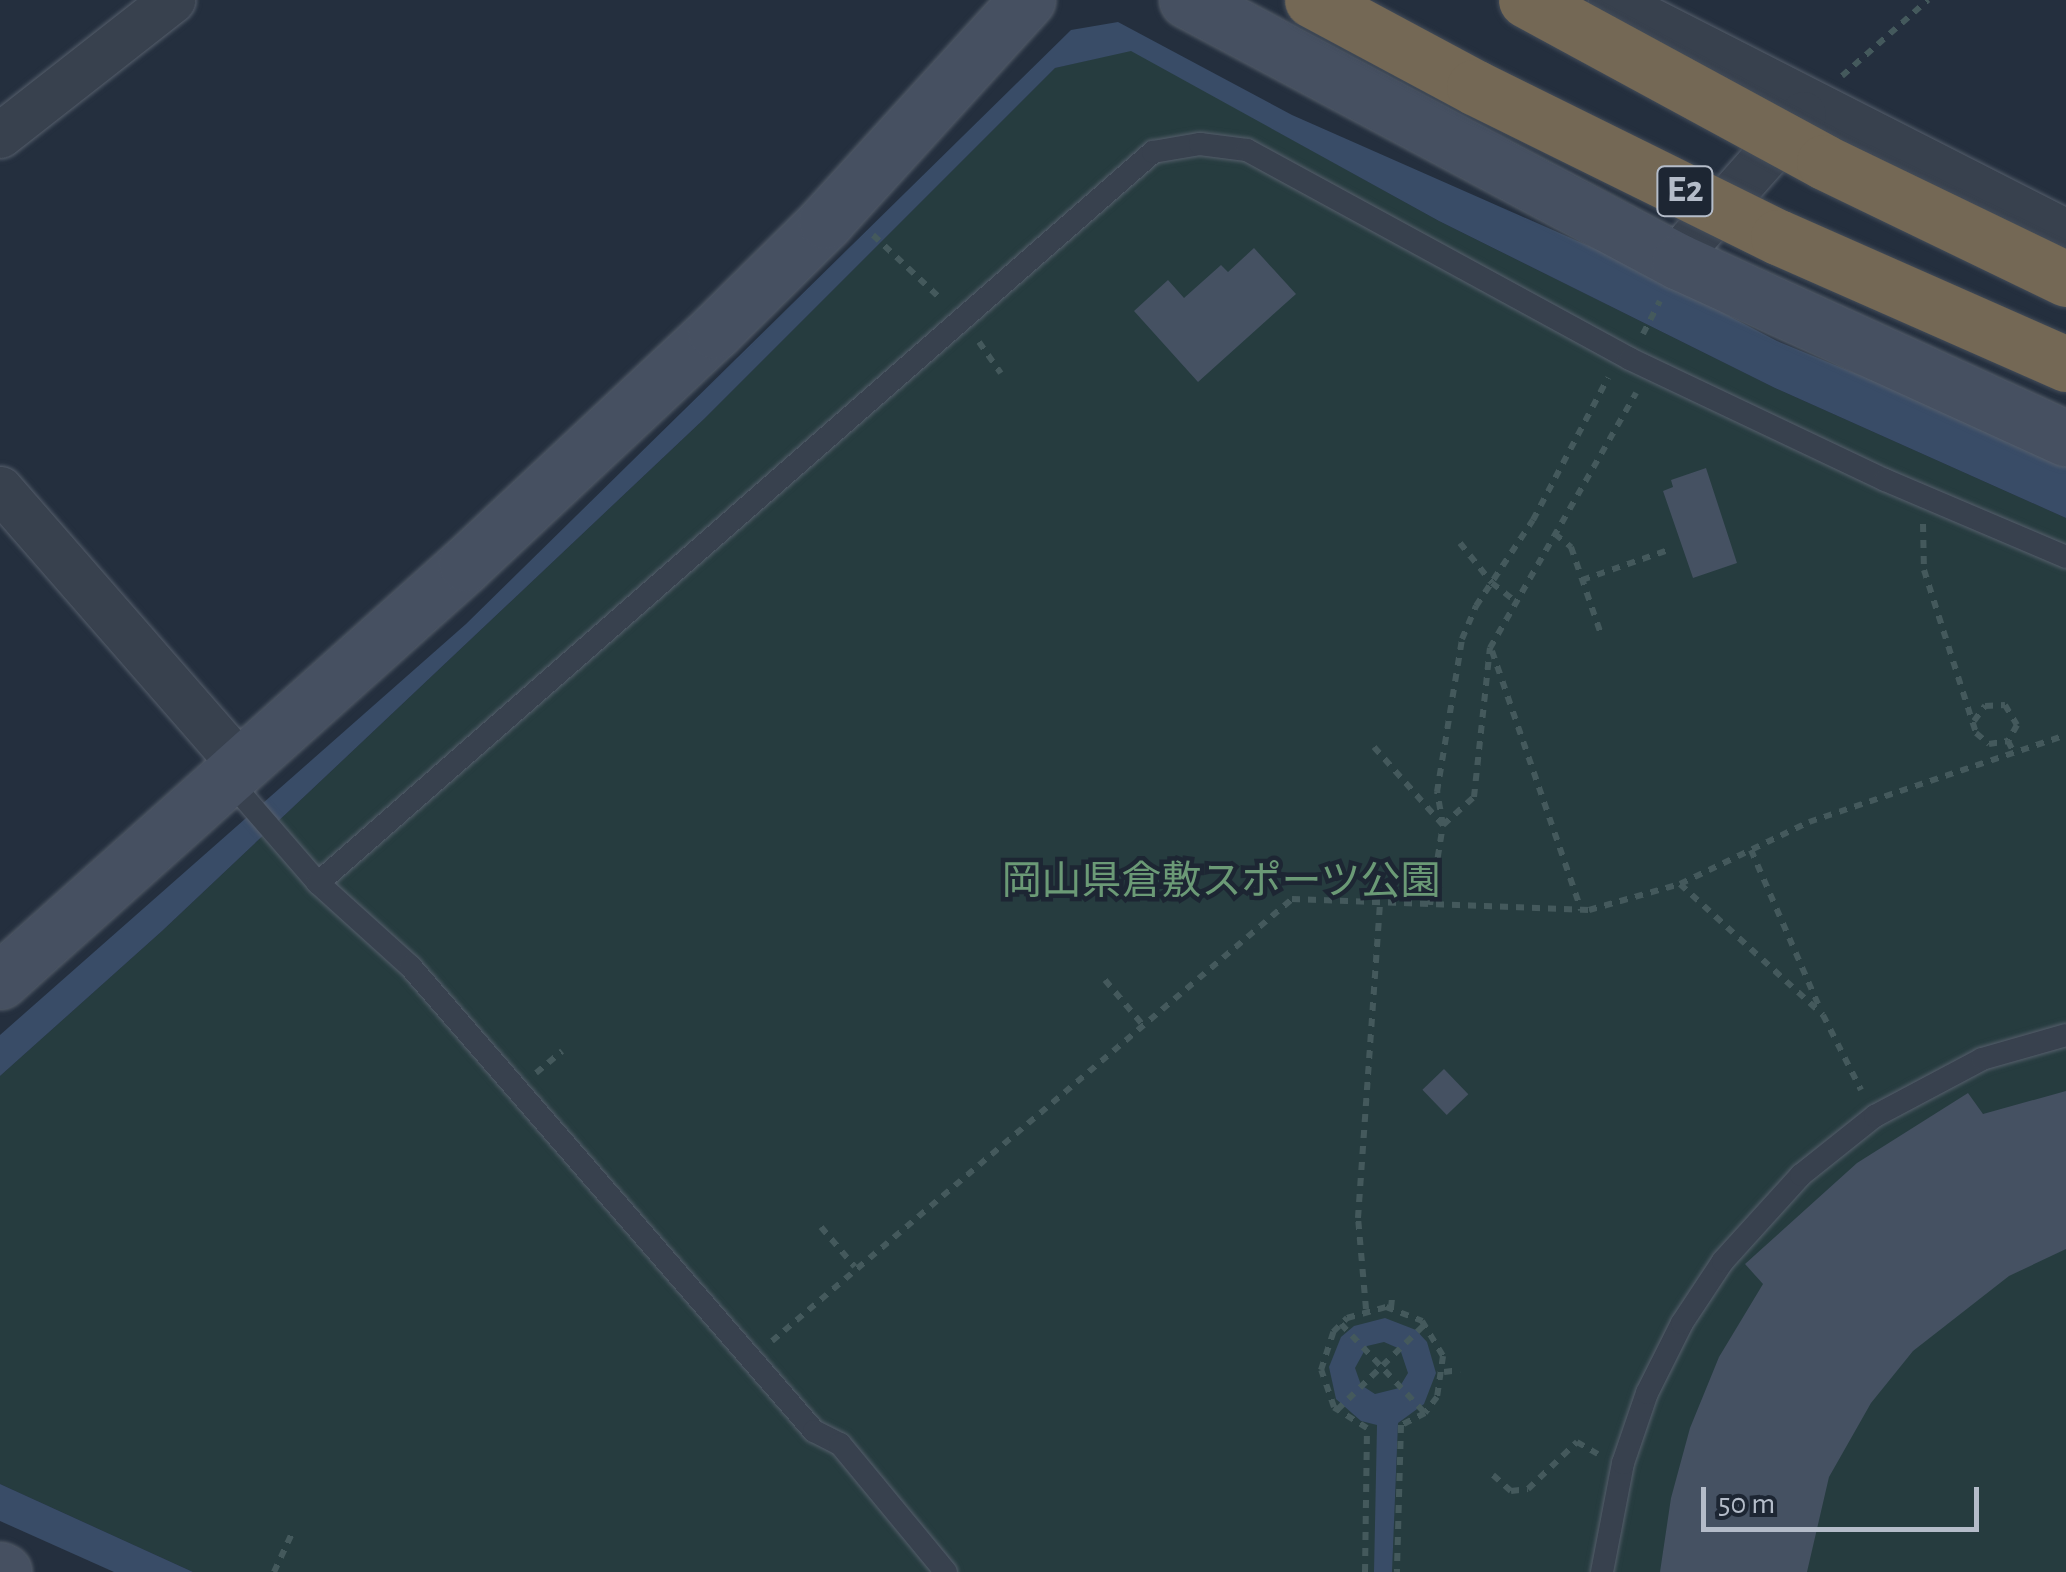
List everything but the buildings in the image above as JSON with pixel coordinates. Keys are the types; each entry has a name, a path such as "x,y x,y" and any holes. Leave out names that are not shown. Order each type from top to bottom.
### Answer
{"highway":[{"name":"E2","path":"1312,0 1474,86 1778,237 2066,364"},
{"name":"E2","path":"1526,0 1824,162 2066,279"}],"street":[{"path":"0,135 172,0"},
{"path":"0,982 241,784 729,318 826,221 1027,0"},
{"path":"1187,0 1679,262 2066,438"},
{"path":"1611,0 1820,96 2066,232"},
{"path":"1679,262 1692,239 1820,96"},
{"path":"0,489 241,784"}],"lane":[{"path":"318,884 1153,152 1200,144 1247,150 1630,360 2066,558"},
{"path":"241,784 271,829 318,884 410,966 814,1431 840,1444 946,1572"},
{"path":"1602,1572 1623,1463 1646,1393 1682,1323 1723,1262 1801,1175 1875,1116 1982,1059 2066,1035"}],"path":[{"path":"1820,96 1928,0"},
{"path":"1430,905 1443,825 1437,792 1462,639 1533,520 1610,373 1630,360 1640,386 1490,648 1474,797 1443,825"},
{"path":"1930,499 1921,530 1924,570 1974,722 1983,742 1996,745 2008,741 2017,725 2005,705 1985,706 1974,722"},
{"path":"1555,534 1571,548 1601,634"},
{"path":"1460,543 1492,583 1516,602"},
{"path":"1582,580 1671,550"},
{"path":"1490,648 1504,678 1581,910"},
{"path":"752,1359 855,1267 1292,898 1581,910 1680,884 1809,822 2066,735"},
{"path":"2008,741 2014,753"},
{"path":"1374,748 1443,825"},
{"path":"1750,850 1823,1015 1875,1116"},
{"path":"1680,884 1823,1015"},
{"path":"1366,1310 1358,1218 1380,902"},
{"path":"1105,980 1142,1024"},
{"path":"821,1227 855,1267"},
{"path":"1391,1308 1392,1298"},
{"path":"1365,1572 1367,1428 1360,1430 1337,1410 1324,1389 1318,1368 1324,1350 1342,1324 1366,1310 1391,1308 1405,1311 1436,1338 1444,1372 1438,1397 1425,1414 1410,1429 1401,1425 1402,1531 1397,1572"},
{"path":"1342,1324 1425,1414"},
{"path":"1337,1410 1424,1324"},
{"path":"1444,1372 1460,1370"},
{"path":"1493,1474 1510,1491 1528,1490 1577,1442 1623,1463"},
{"path":"274,1572 294,1529"}],"green space":[{"name":"岡山県倉敷スポーツ公園","path":"1131,50 1439,221 1775,388 2066,518 2066,1572 193,1572 0,1484 0,1076 162,931 704,419 1055,68"}],"water":[{"path":"1118,22 1292,115 1632,265 1777,341 2066,460 2066,518 1775,388 1439,221 1131,51 1055,68 704,419 162,931 0,1076 0,1035 466,624 1071,30"},
{"path":"1385,1318 1416,1330 1427,1342 1436,1373 1424,1404 1398,1423 1392,1572 1374,1572 1377,1425 1361,1421 1336,1399 1329,1367 1341,1337 1354,1326","holes":["1384,1342 1400,1349 1408,1373 1399,1388 1375,1394 1361,1385 1355,1368 1367,1346"]},
{"path":"0,1484 193,1572 114,1572 0,1521"}]}
